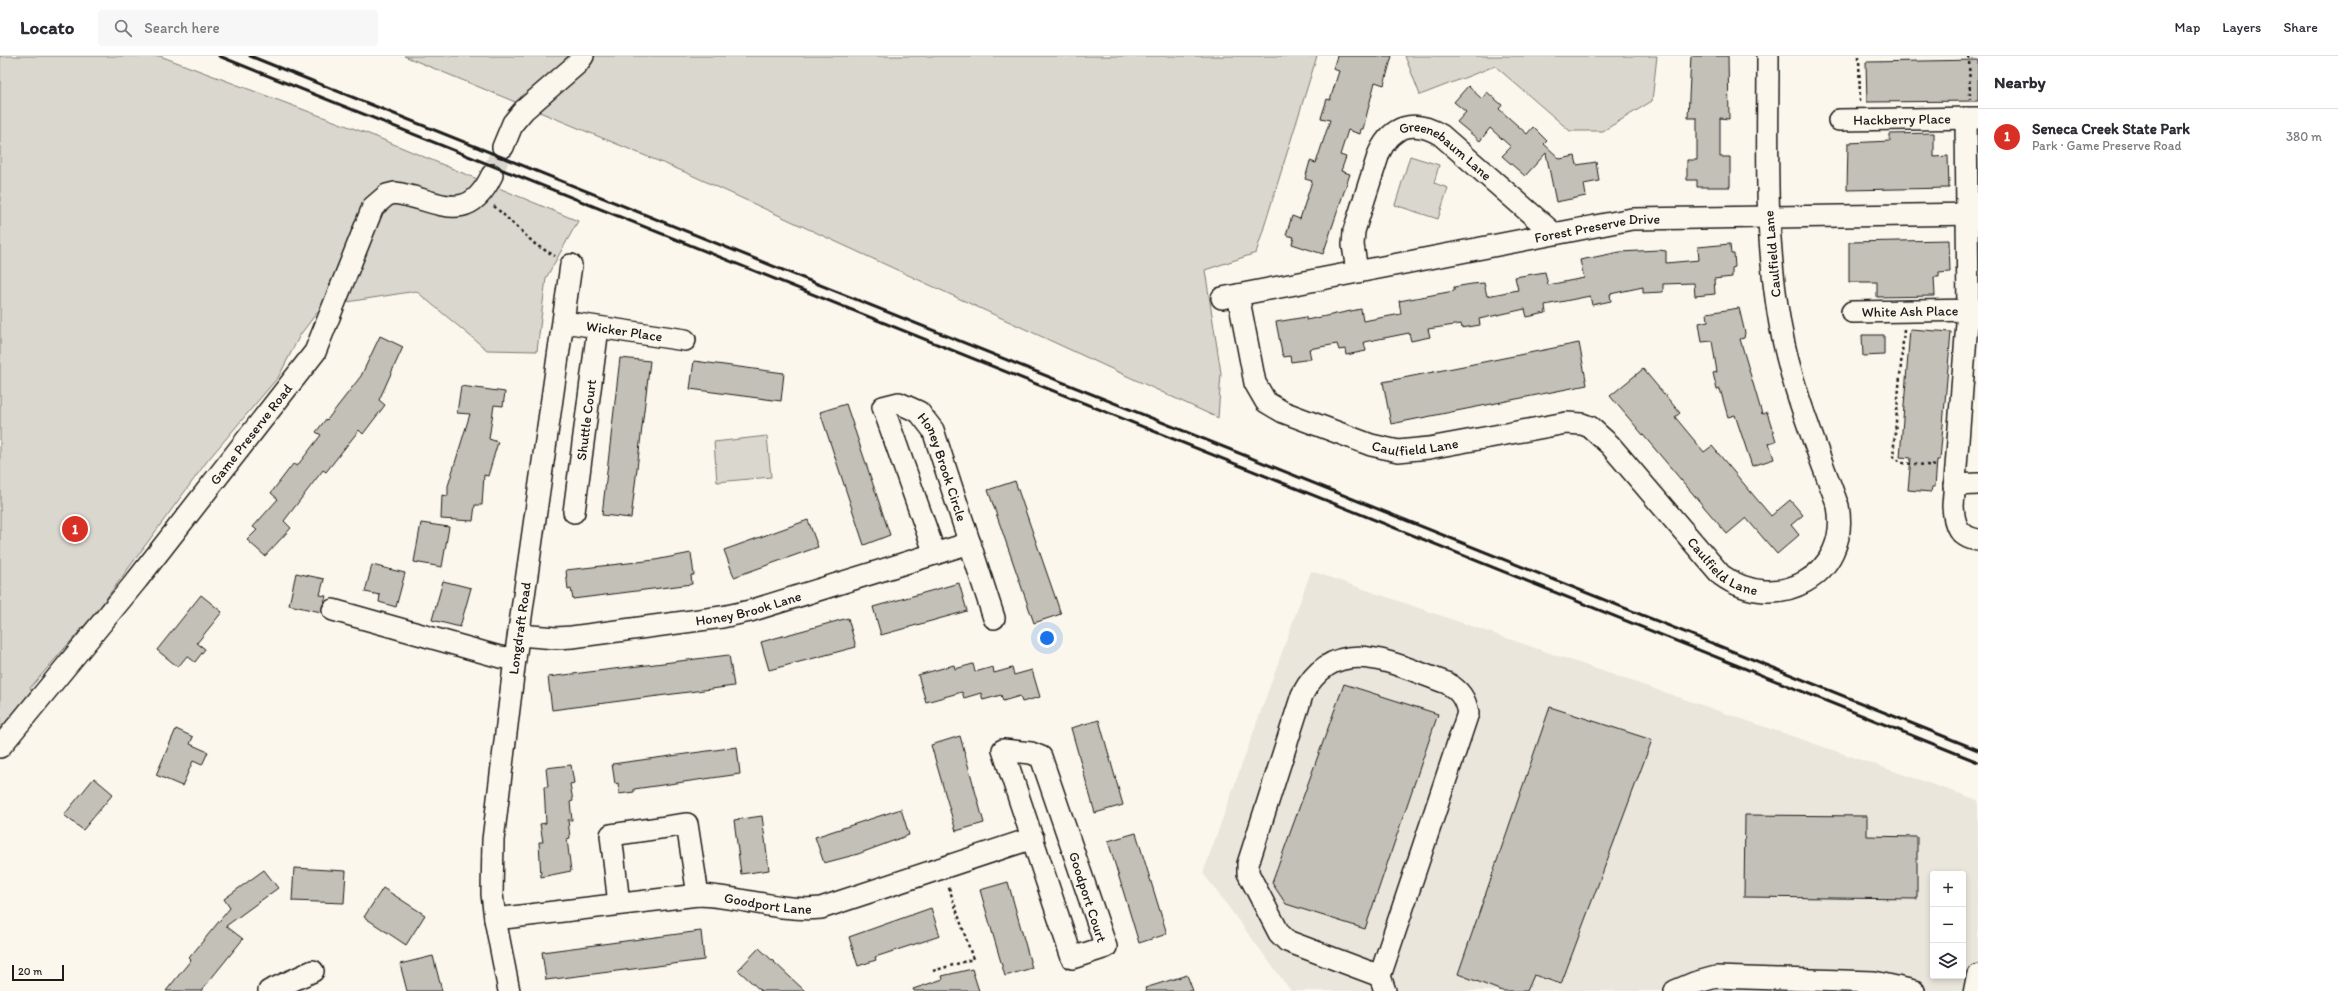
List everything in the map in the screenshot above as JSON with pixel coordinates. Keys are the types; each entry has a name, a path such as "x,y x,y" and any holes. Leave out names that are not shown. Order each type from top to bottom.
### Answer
{"main road":[{"path":"1975,991 1978,976"}],"street":[{"path":"502,147 513,123 524,110 577,64 583,56"},
{"name":"Caulfield Lane","path":"1230,297 1255,383 1266,402 1275,408 1371,445 1398,452 1429,448 1556,424 1582,424 1598,432 1610,445 1721,575 1748,589 1780,591 1799,586 1809,580 1829,559 1836,546 1840,519 1838,506 1806,418 1786,353 1776,300 1767,217 1768,56"},
{"name":"Hackberry Place","path":"1839,120 1971,118 1973,214"},
{"name":"Greenebaum Lane","path":"1357,271 1352,245 1354,231 1379,153 1383,143 1394,131 1411,126 1426,128 1441,135 1553,233"},
{"name":"Game Preserve Road","path":"0,746 137,580 315,352 373,207 378,201 395,193 447,207 456,207 472,201 479,195 492,175"},
{"name":"Forest Preserve Drive","path":"1230,297 1357,271 1632,219 1973,214"},
{"name":"White Ash Place","path":"1973,214 1973,310 1955,476 1954,515 1958,530 1967,538 1978,540"},
{"name":"Longdraft Road","path":"509,991 495,919 492,894 492,840 515,659 571,265"},
{"name":"White Ash Place","path":"1852,312 1973,310"},
{"name":"Wicker Place","path":"564,322 685,340"},
{"name":"Shuttle Court","path":"574,512 598,328"},
{"name":"Honey Brook Circle","path":"935,554 883,407 899,403 919,412 933,430 994,618"},
{"path":"1955,476 1978,484"},
{"name":"Honey Brook Lane","path":"519,635 549,638 572,637 722,617 750,611 970,543"},
{"path":"334,610 500,657 515,659"},
{"path":"1355,656 1370,657 1447,683 1458,689 1466,702 1468,713 1383,984 1287,941 1279,933 1248,873 1248,864 1302,695 1310,680 1334,661 1355,656"},
{"name":"Goodport Court","path":"1003,750 1031,753 1041,757 1106,948 1072,958 1033,838 1003,750"},
{"path":"619,904 611,835 687,824 698,895"},
{"name":"Goodport Lane","path":"495,919 698,895 716,896 800,910 821,908 1033,838"},
{"path":"269,991 313,971"},
{"path":"1675,991 1694,983 1716,978 1874,982 1914,991"}],"path":[{"path":"1860,120 1859,56 1861,56"},
{"path":"1969,56 1971,118"},
{"path":"479,195 513,222 536,245 571,265"},
{"path":"1905,311 1893,456 1902,463 1955,476"},
{"path":"933,971 973,959 941,868"}],"shaded area":[{"path":"0,56 160,56 374,136 578,221 546,278 537,351 487,350 416,291 322,306 300,335 279,376 208,460 97,611 30,688 32,691 0,729"},
{"path":"404,56 1317,56 1256,253 1205,270 1221,373 1218,418 687,173"},
{"path":"1405,56 1657,56 1652,101 1603,131 1570,131 1495,66 1420,95"},
{"path":"1410,156 1439,165 1434,183 1448,188 1438,219 1395,205"},
{"path":"767,436 771,477 717,482 714,442"},
{"path":"1311,571 1978,800 1978,991 1291,991 1203,873"}],"building":[{"path":"1337,56 1392,56 1384,85 1375,82 1363,129 1361,129 1360,134 1348,130 1340,155 1346,157 1341,171 1350,174 1323,254 1292,244 1294,237 1286,235 1292,216 1300,219 1312,181 1305,179 1310,161 1316,163 1330,120 1321,118 1327,99 1330,100 1339,71 1333,69"},
{"path":"1691,56 1728,56 1729,119 1720,118 1720,157 1730,157 1730,187 1697,187 1697,180 1687,180 1687,160 1697,160 1697,118 1688,118"},
{"path":"1978,60 1978,101 1867,102 1866,62"},
{"path":"1468,86 1482,99 1487,92 1502,105 1499,109 1527,134 1533,127 1547,141 1544,144 1560,159 1575,156 1577,165 1596,162 1599,181 1584,184 1586,196 1556,202 1546,153 1525,176 1502,156 1511,147 1490,128 1480,141 1457,122 1466,112 1454,102"},
{"path":"1934,133 1934,157 1948,156 1949,188 1847,190 1848,143 1890,141 1890,134"},
{"path":"1949,240 1950,272 1939,273 1939,277 1934,277 1935,296 1877,297 1877,282 1849,282 1849,242"},
{"path":"1730,244 1731,254 1734,254 1735,267 1732,268 1732,277 1714,279 1715,294 1695,296 1694,283 1663,284 1663,292 1643,293 1643,287 1610,294 1611,301 1592,305 1590,296 1545,305 1546,313 1527,317 1525,309 1479,319 1480,325 1462,328 1461,324 1428,329 1430,337 1411,341 1409,333 1364,342 1366,351 1346,355 1345,349 1339,350 1337,344 1309,349 1311,359 1291,362 1290,356 1284,357 1282,353 1276,322 1306,317 1306,320 1361,309 1363,321 1401,314 1399,301 1454,291 1454,287 1484,283 1487,296 1518,290 1515,277 1545,272 1548,285 1584,278 1580,260 1620,252 1659,250 1666,251 1666,263 1699,260 1698,247"},
{"path":"1739,308 1745,333 1744,338 1740,339 1762,414 1767,412 1776,441 1769,443 1774,459 1752,466 1735,415 1728,417 1720,389 1717,390 1713,373 1717,372 1712,341 1702,342 1699,323 1708,321 1707,313"},
{"path":"1910,329 1951,332 1940,460 1937,460 1935,487 1932,487 1931,492 1908,490 1911,458 1900,457"},
{"path":"1862,335 1884,335 1884,355 1863,356"},
{"path":"380,336 403,347 379,400 385,405 363,434 359,430 326,472 323,470 284,521 291,528 265,556 247,540 257,530 253,527 278,499 271,493 293,464 297,466 321,435 316,432 361,376"},
{"path":"1579,343 1587,385 1391,424 1383,382"},
{"path":"620,358 650,361 631,518 602,515"},
{"path":"694,361 784,373 781,401 690,389"},
{"path":"1643,369 1680,413 1675,417 1704,452 1712,446 1771,516 1790,500 1803,515 1791,525 1799,535 1777,554 1746,518 1727,534 1610,396"},
{"path":"461,386 505,392 503,406 494,405 489,439 498,442 488,476 484,475 482,505 475,505 473,521 441,519 442,495 448,496 448,486 470,414 457,413"},
{"path":"846,404 890,535 864,545 820,412"},
{"path":"1015,481 1061,614 1034,623 988,490"},
{"path":"808,520 818,547 734,577 724,550"},
{"path":"421,523 449,527 442,567 414,562"},
{"path":"691,553 694,575 691,575 692,584 573,599 571,589 568,590 566,570 655,560"},
{"path":"372,565 405,573 396,607 379,602 380,595 365,592"},
{"path":"296,573 324,579 320,595 326,596 321,612 289,605"},
{"path":"443,581 471,588 460,627 432,620"},
{"path":"959,583 967,611 881,635 873,607"},
{"path":"201,595 222,612 197,643 205,649 195,662 187,656 178,667 157,650"},
{"path":"848,618 856,647 769,670 761,642"},
{"path":"729,655 734,686 552,710 548,677"},
{"path":"973,664 975,672 993,667 994,673 1012,668 1014,675 1032,670 1040,697 1022,702 1020,696 1003,701 1001,695 983,700 981,693 964,698 962,692 926,702 918,675 954,665 955,669"},
{"path":"1344,684 1438,714 1365,929 1286,904 1272,883"},
{"path":"1550,707 1652,740 1561,984 1534,975 1527,991 1502,991 1458,974"},
{"path":"1099,720 1123,805 1095,813 1071,728"},
{"path":"176,729 193,737 190,744 208,752 202,765 193,761 182,786 156,775"},
{"path":"960,736 984,823 956,831 931,745"},
{"path":"737,747 740,774 634,789 634,792 619,794 618,783 615,784 612,764"},
{"path":"571,765 574,783 570,784 573,801 570,802 572,820 568,820 570,838 567,839 571,871 541,877 539,842 543,842 540,824 546,823 544,787 548,787 546,768"},
{"path":"94,778 113,794 83,830 64,815"},
{"path":"901,809 909,835 858,854 824,863 815,837"},
{"path":"1745,815 1867,816 1867,836 1917,837 1917,899 1744,897"},
{"path":"762,816 769,870 741,874 734,820"},
{"path":"1136,833 1167,934 1139,943 1108,841"},
{"path":"294,868 346,871 344,903 292,901"},
{"path":"264,870 278,888 226,926 243,939 201,991 166,991 191,960 189,958 230,908 224,899"},
{"path":"1008,882 1032,968 1005,976 980,890"},
{"path":"383,888 425,915 406,945 364,917"},
{"path":"931,908 940,936 875,957 876,960 858,966 849,937"},
{"path":"701,931 704,960 546,980 542,952"},
{"path":"759,948 805,991 761,991 738,970"},
{"path":"433,956 442,991 407,991 400,964"},
{"path":"972,969 979,991 914,991 913,989 943,979 942,976"},
{"path":"1187,975 1193,991 1146,991 1145,988"}],"tunnel":[{"path":"492,175 503,147"}],"railway":[{"path":"219,56 1978,762"},
{"path":"250,56 1978,750"}],"place":[{"name":"Seneca Creek State Park","path":"75,529"}]}
